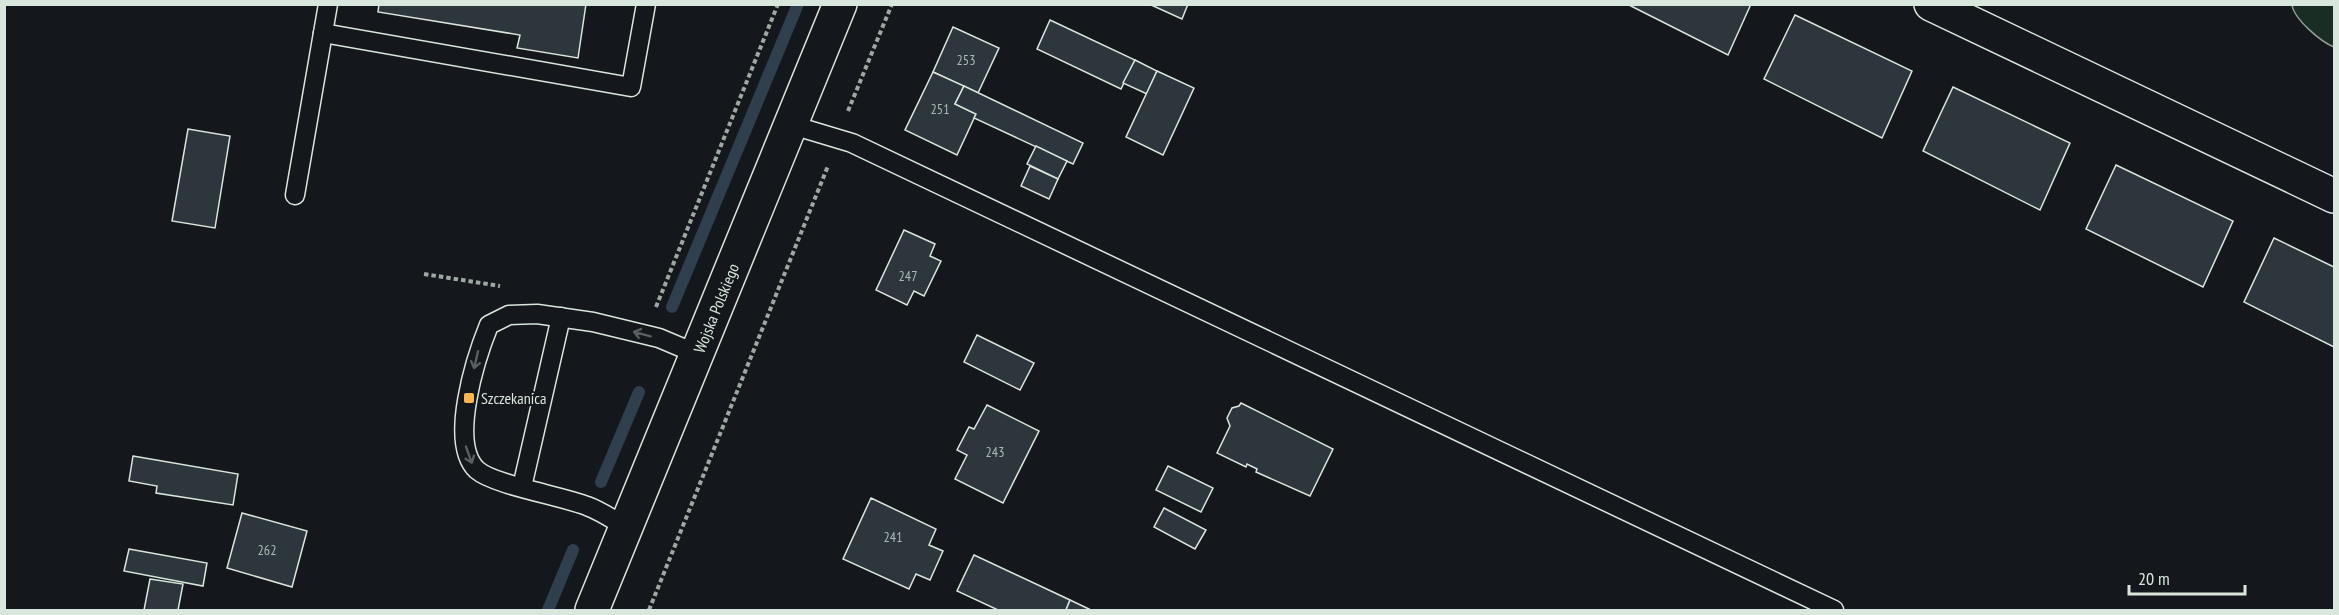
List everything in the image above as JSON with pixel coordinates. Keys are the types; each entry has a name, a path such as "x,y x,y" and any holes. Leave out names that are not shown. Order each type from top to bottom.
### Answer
{"main road":[{"name":"Wojska Polskiego","path":"592,610 840,4"},
{"path":"1931,4 2334,195"}],"lane":[{"path":"294,195 328,4"},
{"path":"323,33 631,87 646,4"},
{"path":"792,125 838,137 1834,610"},
{"path":"627,528 588,506 522,487 478,471 468,458 464,431 477,355 489,325 509,315 537,314 561,317 593,322 645,335 697,354"},
{"path":"522,487 561,317"}],"path":[{"path":"645,335 778,4"},
{"path":"649,610 892,4"}],"green space":[{"path":"2292,5 2334,5 2334,47 2309,29 2298,17"}],"building":[{"path":"379,4 586,4 578,58 517,48 520,35 378,12"},
{"path":"1149,4 1188,4 1182,19"},
{"path":"1627,4 1751,4 1728,55"},
{"path":"1795,15 1912,71 1882,138 1764,79"},
{"path":"1050,20 1135,60 1121,89 1037,49"},
{"path":"953,27 999,48 978,93 933,72"},
{"path":"1135,60 1157,71 1147,94 1123,83"},
{"path":"1157,71 1194,88 1163,155 1126,137"},
{"path":"933,72 964,86 955,104 976,114 957,155 905,130"},
{"path":"964,86 1083,143 1073,164 974,118 976,114 955,104"},
{"path":"1953,87 2070,143 2040,210 1923,151"},
{"path":"188,129 230,136 215,228 172,221"},
{"path":"1036,146 1067,161 1058,179 1027,164"},
{"path":"2116,165 2233,221 2203,287 2086,229"},
{"path":"1030,166 1058,179 1049,199 1021,186"},
{"path":"904,230 935,244 930,256 941,261 924,296 914,291 907,305 876,290"},
{"path":"2274,238 2334,267 2334,347 2244,302"},
{"path":"977,335 1034,363 1020,390 964,362"},
{"path":"1241,403 1333,449 1310,496 1256,472 1257,469 1247,464 1246,467 1217,453 1230,426 1227,418 1232,408"},
{"path":"987,405 1039,431 1003,503 955,479 967,455 957,450 969,427 974,429"},
{"path":"133,456 238,474 233,505 156,493 157,486 129,481"},
{"path":"1168,466 1213,488 1201,512 1156,490"},
{"path":"871,498 936,529 929,545 943,551 930,580 916,574 909,589 843,559"},
{"path":"1164,508 1206,530 1195,549 1154,527"},
{"path":"242,513 307,531 292,587 227,568"},
{"path":"129,549 207,563 203,586 124,571"},
{"path":"974,555 1070,600 1066,610 998,610 957,591"},
{"path":"150,579 183,584 178,610 144,610"},
{"path":"1070,600 1091,610 1066,610"}],"waterway":[{"path":"672,307 798,4"},
{"path":"601,482 639,392"},
{"path":"548,610 573,550"}],"place":[{"name":"Szczekanica","path":"469,398"}]}
